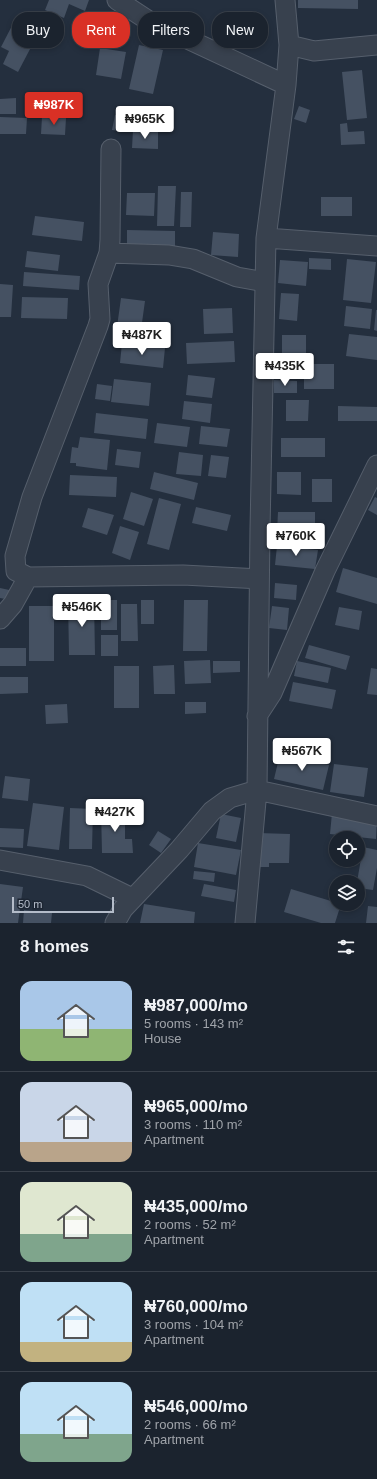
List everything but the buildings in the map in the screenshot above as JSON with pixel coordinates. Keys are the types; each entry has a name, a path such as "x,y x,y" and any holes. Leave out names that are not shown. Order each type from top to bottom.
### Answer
{"street":[{"path":"117,0 149,21 286,78"},
{"path":"245,923 257,790 259,579 266,238 289,45 285,0"},
{"path":"289,45 314,51 377,45"},
{"path":"286,78 314,51"},
{"path":"111,149 110,240 109,253 98,284 100,319 32,497 15,556 16,571 28,577 183,575 259,579"},
{"path":"266,238 377,246"},
{"path":"109,253 169,255 193,259 237,277 265,282"},
{"path":"257,716 272,693 325,571 377,465"},
{"path":"0,619 13,604 28,577"},
{"path":"115,923 123,908 179,850 212,811 230,798 257,790 377,816"},
{"path":"0,860 88,876 132,898"}]}
